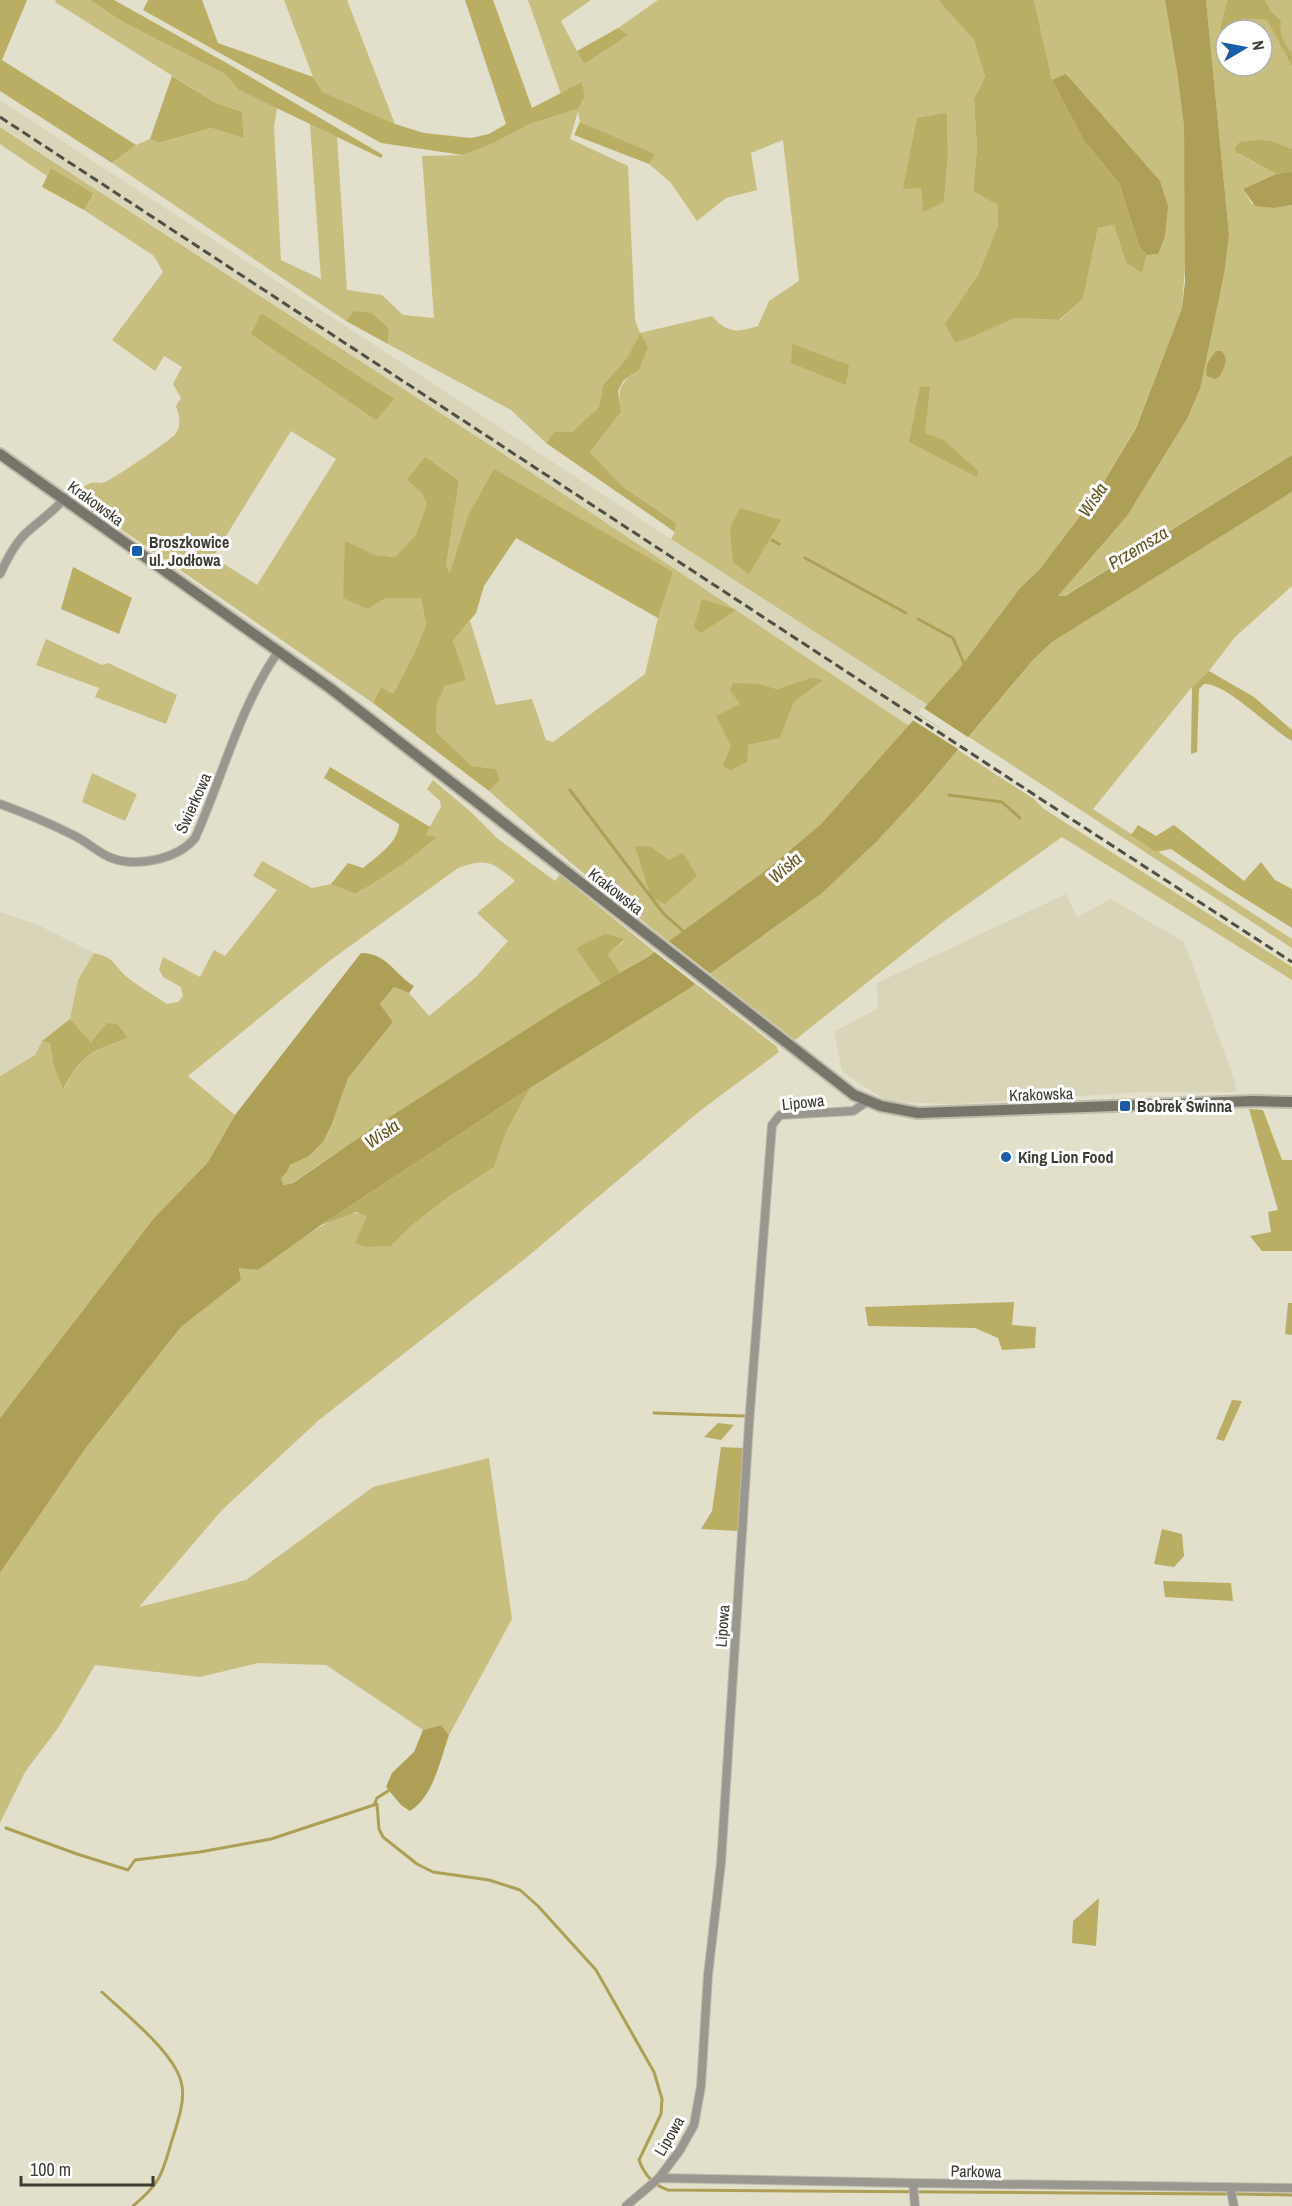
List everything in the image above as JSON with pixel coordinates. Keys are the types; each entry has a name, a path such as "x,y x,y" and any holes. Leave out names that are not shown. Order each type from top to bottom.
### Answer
{"street":[{"name":"Krakowska","path":"0,454 339,694 854,1095 881,1106 918,1113 1242,1101 1292,1102"},
{"path":"0,574 14,547 25,534 48,516 65,498"},
{"name":"Świerkowa","path":"0,804 74,835 110,857 137,862 177,853 188,847 195,838 248,703 278,652"},
{"name":"Lipowa","path":"626,2206 659,2178 680,2151 694,2125 701,2086 708,1975 721,1863 771,1125 780,1115 853,1111 868,1101"},
{"name":"Parkowa","path":"659,2178 913,2189 1292,2188"},
{"path":"1230,2187 1234,2206"},
{"path":"913,2189 915,2206"}],"shaded area":[{"path":"0,0 27,0 2,60 136,145 112,163 0,91"},
{"path":"56,0 90,0 123,22 225,74 239,90 277,108 274,126 281,260 321,279 310,124 337,137 347,290 382,295 403,315 434,318 422,156 463,155 492,144 532,123 578,109 585,96 582,83 561,94 528,0 591,0 561,21 584,64 629,35 618,28 658,0 938,0 974,40 985,77 974,99 977,149 973,191 998,204 998,225 978,275 946,324 955,343 1015,318 1060,320 1083,299 1098,228 1114,225 1126,263 1142,273 1147,255 1158,254 1067,74 1052,80 1034,0 1165,0 1184,126 1186,253 1182,308 1136,427 1096,495 1039,570 1020,588 959,669 928,705 671,539 676,523 622,486 590,452 621,412 620,392 623,383 639,370 640,333 627,358 603,385 599,407 572,432 554,432 546,443 511,410 388,344 389,329 353,311 346,321 112,163 136,145 150,139 160,143 211,128 244,138 242,112 214,102 55,2","holes":["578,111 580,122 654,154 649,164 671,183 697,221 726,198 757,190 751,153 783,140 799,281 769,301 758,326 751,328 733,330 722,326 712,316 640,333 635,320 628,166 570,139","947,113 948,156 944,202 923,211 921,188"]},
{"path":"90,0 114,0 383,155 381,158 239,90 225,74 123,22"},
{"path":"148,0 202,0 218,43 313,77 323,92 395,124 424,133 471,138 489,134 506,124 465,0 493,0 532,108 582,82 585,96 578,109 532,123 492,144 463,155 381,143 143,10"},
{"path":"284,0 347,0 395,124 323,92 313,77"},
{"path":"938,0 1034,0 1052,80 1084,141 1119,183 1139,246 1147,255 1142,273 1126,263 1114,225 1098,228 1083,299 1059,320 1015,318 955,343 945,324 978,275 998,225 998,205 973,191 977,149 974,99 985,77 974,40"},
{"path":"1206,0 1227,0 1222,18 1214,18 1214,78 1274,78 1274,32 1292,66 1292,149 1273,141 1239,154 1276,174 1243,189 1252,204 1275,208 1292,205 1292,455 1064,596 1058,596 1127,516 1187,419 1200,389 1229,234"},
{"path":"1227,0 1265,0 1271,11 1281,21 1280,29 1283,38 1292,52 1292,66 1274,33 1274,18 1222,18"},
{"path":"1265,0 1292,0 1292,52 1283,38 1280,21"},
{"path":"618,28 629,35 584,64 577,51"},
{"path":"172,76 214,102 242,112 244,138 211,128 159,143 150,139"},
{"path":"0,100 928,705 909,726 499,451 0,126"},
{"path":"947,113 948,156 944,202 923,212 921,188 903,189 917,118"},
{"path":"580,122 655,154 649,164 574,135"},
{"path":"0,127 499,451 909,726 821,824 770,867 669,942 570,862 489,791 500,780 496,769 472,766 436,732 437,704 445,686 465,680 453,641 470,621 496,705 532,699 546,740 553,742 645,674 658,618 673,572 467,518 450,574 446,566 459,481 421,492 427,504 416,536 395,557 375,555 345,542 368,609 386,598 421,598 426,625 393,694 381,687 373,703 93,510 82,498 83,487 110,479 142,459 178,430 179,420 176,406 181,398 173,384 182,367 164,356 155,371 112,340 163,272 154,256 84,210 94,195 51,168 47,176 0,144","holes":["291,431 336,459 257,585 213,557","813,677 822,682 794,702 780,738 748,745 722,766 731,746 740,704 759,684 777,689"]},
{"path":"1273,141 1292,149 1292,171 1276,174 1236,152 1235,148 1240,142"},
{"path":"51,168 94,194 84,210 42,187"},
{"path":"353,311 372,313 389,329 388,344 346,321"},
{"path":"261,313 394,399 376,420 251,334"},
{"path":"640,333 648,347 639,370 623,381 618,391 621,412 590,452 622,486 676,523 675,532 546,443 554,432 572,432 599,407 603,385 627,358"},
{"path":"792,344 849,365 846,385 791,363"},
{"path":"930,386 925,433 944,440 978,471 977,477 909,442 920,387"},
{"path":"425,457 459,481 446,566 450,573 467,518 494,469 673,572 658,618 516,538 484,586 476,613 453,641 466,680 445,686 437,704 436,732 472,766 496,769 500,780 489,791 373,703 381,687 393,694 414,654 426,625 421,598 386,598 368,609 343,598 345,541 375,555 395,557 416,535 427,504 421,492 407,480"},
{"path":"1292,492 1292,586 1235,637 1093,809 1292,939 1292,948 969,737 1032,661 1052,642"},
{"path":"740,508 781,520 749,574 733,562 730,528"},
{"path":"73,567 132,598 119,634 61,609"},
{"path":"702,599 736,610 701,633 694,627"},
{"path":"46,639 102,665 108,663 177,695 166,724 95,697 99,688 36,665"},
{"path":"1209,671 1254,697 1292,730 1292,741 1236,698 1204,684 1199,689 1197,752 1191,754 1192,687"},
{"path":"813,677 823,681 794,702 780,738 748,745 747,762 731,770 722,766 731,746 716,716 740,704 730,690 733,683 759,684 777,689"},
{"path":"958,750 1034,799 1044,809 1292,967 1292,980 1062,837 947,919 795,1040 710,974 821,894 926,788"},
{"path":"330,767 430,827 426,835 437,837 403,864 356,894 331,884 348,863 363,868 380,854 395,837 399,824 324,778"},
{"path":"92,773 137,794 125,821 82,802"},
{"path":"433,780 498,839 555,881 560,875 655,952 620,973 608,954 625,940 576,947 601,984 374,1127 292,1183 282,1185 281,1178 290,1165 309,1156 323,1142 332,1124 348,1078 393,1022 380,1004 394,987 409,993 429,1016 476,977 508,941 477,913 515,881 488,863 475,863 458,868 328,962 188,1076 235,1115 208,1162 154,1218 0,1418 0,1076 35,1055 42,1041 50,1042 53,1063 64,1088 77,1068 90,1055 105,1046 128,1038 91,1042 70,1019 78,980 94,953 111,960 132,981 167,1004 178,1002 183,996 181,987 163,977 159,969 163,957 200,977 214,950 225,956 277,890 253,876 262,861 312,888 331,884 357,894 436,837 425,835 441,807 440,801 427,789"},
{"path":"1138,825 1156,836 1174,825 1244,881 1261,862 1275,880 1292,889 1292,928 1171,849 1156,852 1131,835"},
{"path":"635,846 651,847 669,860 683,853 697,876 665,904 651,897"},
{"path":"1066,894 1077,917 1111,899 1184,942 1237,1092 1143,1092 957,1104 887,1102 842,1071 834,1032 878,1008 877,983"},
{"path":"0,912 38,925 94,953 78,980 70,1019 42,1041 35,1055 0,1076"},
{"path":"605,934 625,939 608,954 620,973 601,984 576,948"},
{"path":"696,984 776,1046 779,1052 701,1110 526,1258 319,1420 222,1510 139,1607 246,1580 373,1487 489,1458 512,1619 449,1735 441,1725 423,1730 326,1665 258,1663 200,1677 95,1665 58,1728 25,1772 0,1823 0,1573 85,1449 181,1327 241,1280 239,1267 258,1270 312,1232 344,1215 358,1213 368,1216 391,1246 410,1227 447,1198 494,1167 506,1132 530,1088"},
{"path":"70,1019 91,1042 107,1023 117,1024 128,1038 89,1055 76,1068 63,1089 53,1063 50,1043 42,1041"},
{"path":"530,1088 506,1132 494,1167 447,1198 410,1227 391,1246 365,1247 355,1243 367,1216 356,1212 321,1225"},
{"path":"1249,1109 1263,1110 1282,1160 1292,1160 1292,1251 1262,1251 1250,1236 1271,1232 1268,1212 1278,1210"},
{"path":"1014,1302 1012,1325 1036,1327 1035,1348 1002,1350 998,1338 975,1328 868,1326 865,1307"},
{"path":"1288,1303 1292,1303 1292,1335 1285,1334"},
{"path":"1232,1400 1242,1401 1224,1441 1216,1439"},
{"path":"718,1423 734,1425 721,1440 704,1437"},
{"path":"721,1447 744,1448 738,1531 701,1529 712,1511"},
{"path":"1162,1529 1182,1534 1184,1556 1174,1567 1154,1564"},
{"path":"1163,1581 1231,1583 1233,1601 1165,1597"},
{"path":"1099,1898 1096,1946 1072,1943 1073,1921"}],"water":[{"name":"Wisła","path":"1165,0 1206,0 1229,234 1224,274 1200,389 1187,419 1127,516 1058,596 1065,596 1292,455 1292,492 1052,642 1032,661 926,788 878,840 821,894 690,988 530,1088 321,1225 258,1270 239,1268 241,1280 181,1327 85,1449 0,1573 0,1418 154,1218 208,1162 235,1115 361,953 384,960 414,986 409,993 394,987 380,1004 393,1022 348,1078 332,1124 323,1142 309,1156 290,1165 281,1178 283,1185 293,1183 374,1127 563,1006 649,956 770,867 821,824 959,669 1020,588 1039,570 1096,495 1136,428 1182,308 1185,282 1184,126"},
{"path":"1066,74 1160,181 1168,206 1165,236 1158,254 1147,255 1139,246 1119,183 1084,141 1052,80"},
{"path":"1292,171 1292,205 1275,208 1255,206 1243,189 1276,174"},
{"path":"1216,351 1221,351 1226,360 1220,376 1215,379 1207,376 1207,366"},
{"path":"441,1725 449,1735 439,1766 431,1787 410,1811 401,1805 386,1787 392,1773 414,1752 423,1730"}],"pier":[{"path":"922,707 971,739 961,751 911,719 916,713 956,739 917,713"},
{"path":"667,940 712,975 698,986 652,950"}],"waterway":[{"path":"772,540 779,544"},
{"path":"805,558 906,613"},
{"path":"918,619 953,638 965,666"},
{"path":"570,790 663,913 683,931"},
{"path":"949,795 1002,802 1020,818"},
{"path":"654,1413 744,1416"},
{"path":"374,1805 377,1798 388,1791"},
{"path":"6,1828 128,1870 135,1860 200,1852 271,1839 377,1804 379,1829 383,1837 417,1864 433,1872 489,1880 520,1890 538,1906 596,1970 654,2072 662,2099 661,2114 639,2160 650,2178 668,2190 1227,2194"},
{"path":"102,1992 161,2048 171,2061 182,2086 180,2113 163,2170 150,2191 133,2206"},
{"path":"1236,2194 1292,2195"}],"railway":[{"path":"0,117 1292,962"}],"place":[{"name":"Broszkowice ul. Jodłowa","path":"137,551"},
{"name":"Bobrek Świnna","path":"1125,1106"},
{"name":"King Lion Food","path":"1006,1157"}],"water label":[{"name":"Przemsza","path":"1138,548"}]}
